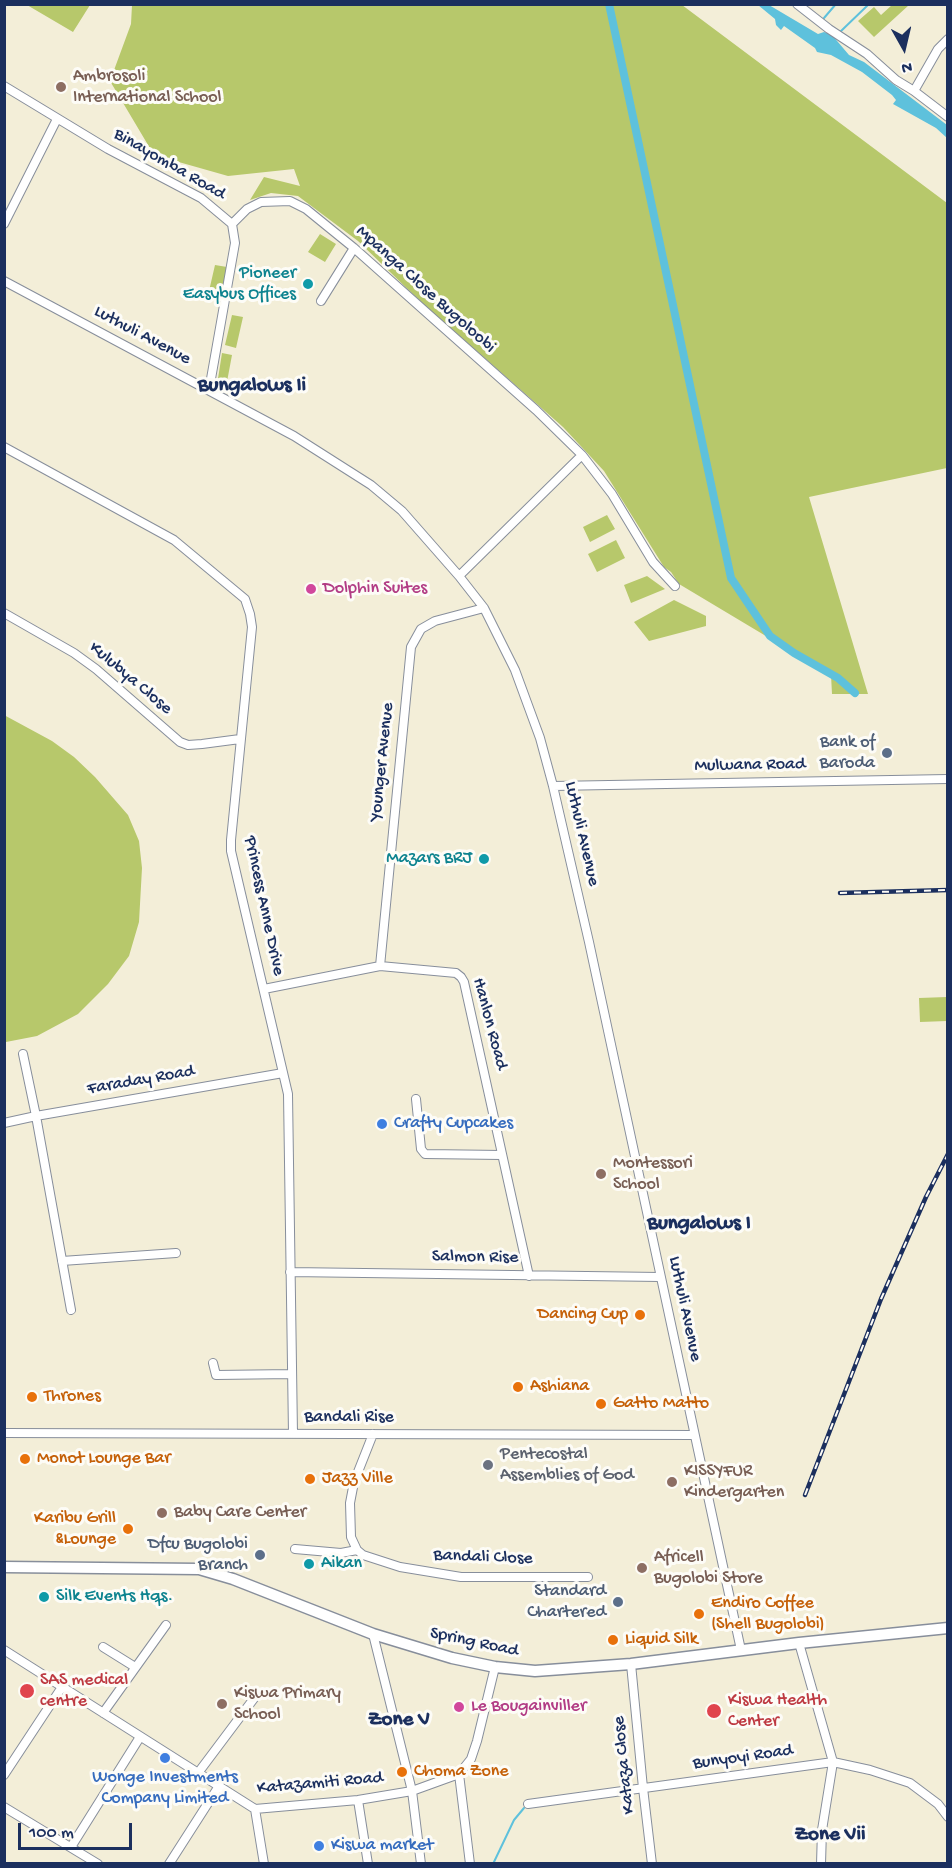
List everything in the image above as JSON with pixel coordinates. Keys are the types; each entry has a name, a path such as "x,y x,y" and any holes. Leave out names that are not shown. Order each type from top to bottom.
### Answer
{"main road":[{"name":"Spring Road","path":"4,1567 199,1569 233,1578 373,1634 452,1658 495,1668 535,1671 631,1664 799,1643 948,1628"}],"street":[{"path":"797,4 867,54 897,81 948,117"},
{"path":"914,91 939,48 948,39"},
{"name":"Binayomba Road","path":"4,86 57,119 201,198 232,224 235,243 209,390"},
{"path":"4,224 57,119"},
{"name":"Mpanga Close Bugoloobi","path":"232,224 252,206 272,201 290,201 306,209 354,248 536,410 582,455 612,494 653,562 675,586"},
{"path":"321,301 354,248"},
{"name":"Luthuli Avenue","path":"4,281 294,436 371,485 402,511 484,608 515,670 540,738 552,786 589,942 741,1650"},
{"name":"Princess Anne Drive","path":"4,447 174,540 245,599 250,614 252,627 231,828 231,851 264,988 289,1109 293,1434"},
{"path":"459,576 582,455"},
{"name":"Younger Avenue","path":"380,966 411,647 421,629 435,621 484,608"},
{"name":"Kulubya Close","path":"4,613 74,653 96,669 180,742 188,745 240,740"},
{"name":"Mulwana Road","path":"552,786 948,779"},
{"name":"Hanlon Road","path":"264,988 380,966 456,973 461,977 464,982 529,1276"},
{"path":"23,1054 71,1310"},
{"name":"Faraday Road","path":"4,1123 283,1073"},
{"path":"416,1099 421,1149 425,1154 502,1155"},
{"path":"62,1261 176,1253"},
{"name":"Salmon Rise","path":"290,1272 660,1278"},
{"path":"213,1363 216,1375 292,1374"},
{"name":"Bandali Rise","path":"4,1433 694,1435"},
{"path":"295,1549 341,1553 357,1550 351,1537 352,1491 373,1434"},
{"name":"Bandali Close","path":"357,1550 374,1560 433,1574 487,1578 588,1576"},
{"path":"103,1713 166,1625"},
{"path":"373,1634 412,1791 421,1863"},
{"path":"799,1643 833,1762 822,1830 820,1863"},
{"path":"103,1647 135,1667"},
{"name":"Katazamiti Road","path":"4,1650 255,1809 358,1800 412,1791 459,1774"},
{"name":"Kataza Close","path":"631,1664 652,1863"},
{"path":"470,1863 459,1774 471,1759 495,1668"},
{"path":"4,1775 62,1687"},
{"path":"198,1773 255,1697"},
{"path":"71,1847 140,1737"},
{"name":"Bunyoyi Road","path":"528,1804 833,1762 870,1770 910,1783 938,1804 948,1817"},
{"path":"169,1863 219,1786"},
{"path":"358,1800 368,1863"},
{"path":"4,1807 98,1863"},
{"path":"255,1809 264,1863"}],"green space":[{"path":"27,5 90,5 73,32"},
{"path":"132,5 682,5 947,203 947,468 809,497 868,694 832,694 831,675 679,584 671,572 664,567 604,471 563,427 422,303 358,241 298,196 271,193 250,200 264,177 300,186 294,169 228,176 154,155 110,81 131,24","holes":["434,296 467,322 496,351"]},
{"path":"892,5 909,5 874,37 858,21 874,7 881,15"},
{"path":"320,234 336,244 325,262 308,252"},
{"path":"215,265 227,267 221,294 209,291"},
{"path":"232,315 243,317 236,348 225,345"},
{"path":"222,353 232,355 226,387 217,385"},
{"path":"607,515 615,529 590,542 583,527"},
{"path":"616,540 625,558 597,572 588,554"},
{"path":"647,576 665,589 631,603 624,585"},
{"path":"674,600 706,616 706,626 649,641 634,622"},
{"path":"4,715 52,741 74,757 95,777 128,815 139,841 142,868 139,922 129,956 108,984 78,1014 37,1036 6,1042 4,1042"},
{"path":"947,997 947,1021 920,1022 919,998"}],"water":[{"path":"758,5 769,5 818,34 824,32 832,35 849,55 864,62 947,125 947,138 936,128 893,104 896,100 892,95 862,72 831,55 817,52 815,48 784,26 781,30 776,25 775,19"}],"waterway":[{"path":"609,4 731,578 770,636 794,653 838,678 855,693"},
{"path":"824,18 836,4"},
{"path":"840,32 869,4"},
{"path":"493,1864 514,1820 524,1808"}],"railway":[{"path":"840,893 948,890"},
{"path":"805,1495 881,1299 926,1197 948,1154"}],"place":[{"name":"Ambrosoli International School","path":"61,87"},
{"name":"Pioneer Easybus Offices","path":"308,284"},
{"name":"Dolphin Suites","path":"311,589"},
{"name":"Bank of Baroda","path":"887,753"},
{"name":"Mazars BRJ","path":"484,859"},
{"name":"Crafty Cupcakes","path":"382,1124"},
{"name":"Montessori School","path":"601,1174"},
{"name":"Dancing Cup","path":"640,1315"},
{"name":"Ashiana","path":"518,1387"},
{"name":"Thrones","path":"32,1397"},
{"name":"Gatto Matto","path":"601,1404"},
{"name":"Monot Lounge Bar","path":"25,1459"},
{"name":"Pentecostal Assemblies of God","path":"488,1465"},
{"name":"Jazz Ville","path":"310,1479"},
{"name":"KISSYFUR Kindergarten","path":"672,1482"},
{"name":"Baby Care Center","path":"162,1513"},
{"name":"Karibu Grill &Lounge","path":"128,1529"},
{"name":"Dfcu Bugolobi Branch","path":"260,1555"},
{"name":"Aikan","path":"309,1564"},
{"name":"Africell Bugolobi Store","path":"642,1568"},
{"name":"Silk Events Hqs.","path":"44,1597"},
{"name":"Standard Chartered","path":"618,1602"},
{"name":"Endiro Coffee (Shell Bugolobi)","path":"699,1614"},
{"name":"Liquid Silk","path":"613,1640"},
{"name":"SAS medical centre","path":"27,1691"},
{"name":"Kiswa Primary School","path":"222,1704"},
{"name":"Le Bougainviller","path":"459,1707"},
{"name":"Kiswa Health Center","path":"714,1711"},
{"name":"Wonge Investments Company Limited","path":"165,1758"},
{"name":"Choma Zone","path":"402,1772"},
{"name":"Kiswa market","path":"319,1846"}],"district":[{"name":"Bungalows Ii","path":"252,387"},
{"name":"Bungalows I","path":"699,1225"},
{"name":"Zone V","path":"399,1721"},
{"name":"Zone Vii","path":"830,1836"}]}
